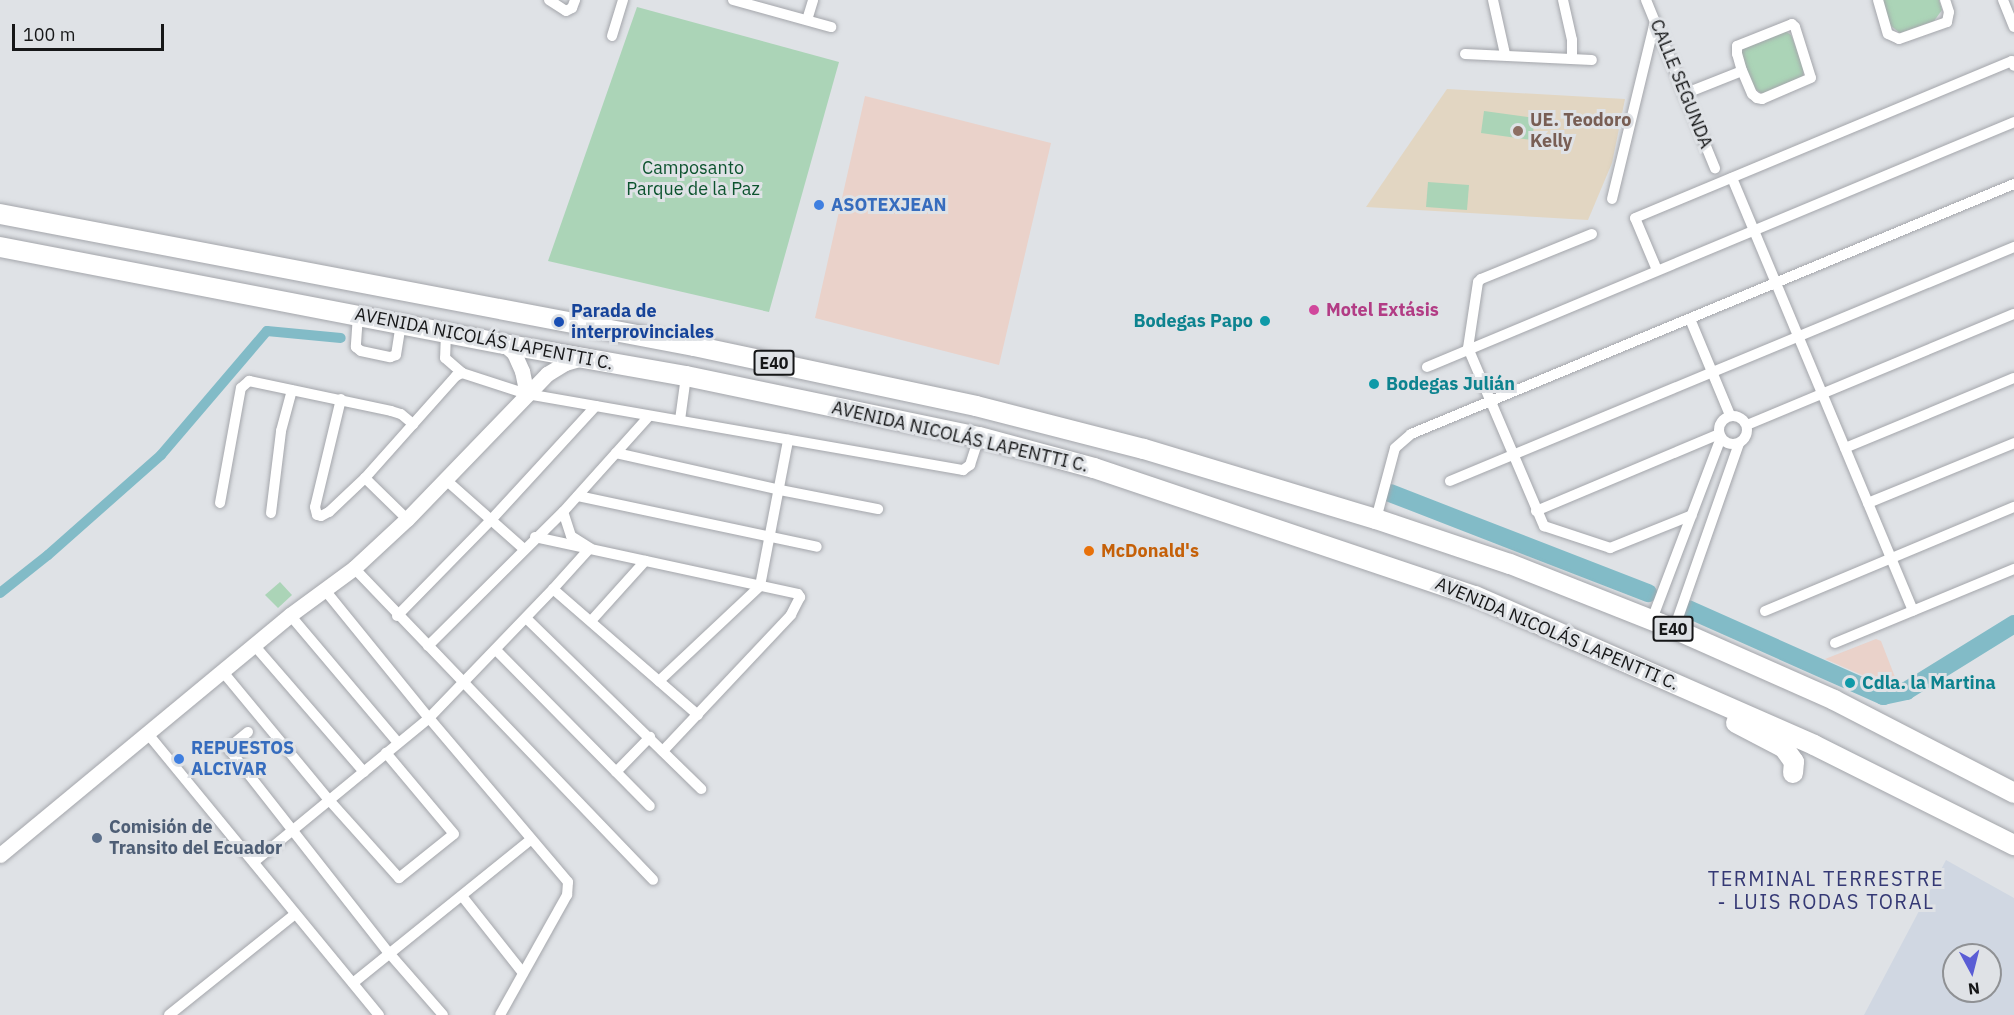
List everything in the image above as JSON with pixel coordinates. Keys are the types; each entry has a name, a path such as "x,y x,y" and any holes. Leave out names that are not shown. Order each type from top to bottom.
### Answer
{"highway":[{"name":"AVENIDA NICOLÁS LAPENTTI C.","path":"0,212 26,219 694,346 976,406 1144,449 1376,519 1510,564 1651,622 1674,629 1834,700 2014,793"},
{"name":"AVENIDA NICOLÁS LAPENTTI C.","path":"0,247 504,344 686,376 979,437 1148,484 1474,596 1814,745 2014,845"},
{"path":"1557,631 1784,748 1794,762 1793,773"}],"street":[{"path":"549,0 566,11 572,8 575,0"},
{"path":"612,36 623,0"},
{"path":"807,20 813,0"},
{"path":"1493,0 1505,54"},
{"path":"1563,0 1572,40 1572,59"},
{"name":"CALLE SEGUNDA","path":"1646,0 1715,168"},
{"path":"1878,0 1888,34 1899,39 1947,22 1949,12 1945,0"},
{"path":"2003,0 2014,27"},
{"path":"739,1 831,27"},
{"path":"1612,199 1655,21"},
{"path":"1792,24 1795,27 1811,78 1809,81 1762,99 1752,94 1742,71 1737,46 1792,24"},
{"path":"1465,54 1505,54 1592,60"},
{"path":"1657,270 1635,218 2012,61 2014,66"},
{"path":"1684,94 1742,71"},
{"path":"1427,367 2014,122"},
{"path":"1732,178 1913,611"},
{"path":"1376,519 1395,448 1402,439 2014,184"},
{"path":"1592,234 1481,279 1478,282 1468,348 1544,526 1610,548 1692,515"},
{"path":"1450,482 2014,247"},
{"path":"1747,425 2014,314"},
{"path":"358,315 356,347 361,351 390,357 396,355 401,324"},
{"path":"1690,319 1730,415"},
{"path":"446,332 445,358 462,373 527,394 963,470 970,465 979,437"},
{"path":"504,344 514,353 522,371 527,394"},
{"path":"0,855 290,615 354,568 446,480 547,374 565,363 583,358"},
{"path":"341,399 315,507 317,515 329,512 365,478 456,376 462,373"},
{"path":"680,420 686,376"},
{"path":"1845,448 2014,378"},
{"path":"220,503 242,385 253,381 341,399 401,414 413,424"},
{"path":"271,513 281,431 292,390"},
{"path":"398,616 491,520 596,406"},
{"path":"1651,622 1720,436 1721,421 1730,415 1741,417 1747,425 1746,437 1739,443 1674,629"},
{"path":"428,646 563,512 649,416"},
{"path":"1720,436 1729,444 1739,443"},
{"path":"1536,511 1720,436"},
{"path":"659,681 760,586 788,440"},
{"path":"1868,503 2014,443"},
{"path":"616,453 780,490 878,509"},
{"path":"365,478 407,519"},
{"path":"446,480 524,549"},
{"path":"578,496 818,547"},
{"path":"1765,611 2014,507"},
{"path":"563,512 571,536 590,548"},
{"path":"536,537 798,594 800,602 663,751"},
{"path":"254,862 429,718 461,681 496,650 590,548"},
{"path":"591,621 645,561"},
{"path":"354,568 653,880"},
{"path":"1835,643 2014,569"},
{"path":"324,589 530,840 568,882 570,888 500,1015"},
{"path":"553,589 698,715"},
{"path":"290,615 398,744"},
{"path":"526,618 701,789"},
{"path":"254,645 364,772"},
{"path":"496,650 650,806"},
{"path":"223,672 329,800 399,878 453,837 454,831 386,753"},
{"path":"248,732 228,748 390,953 443,1015"},
{"path":"148,734 379,1015"},
{"path":"616,772 650,737"},
{"path":"353,983 530,840"},
{"path":"462,896 524,974"},
{"path":"169,1015 295,914"}],"shaded area":[{"name":"UE. Teodoro Kelly","path":"1447,89 1625,99 1612,163 1588,220 1366,207"},
{"path":"865,96 1051,143 999,365 815,318"},
{"path":"1876,639 1881,641 1895,677 1885,685 1825,659"},
{"path":"1946,860 2014,898 2014,1015 1864,1015"}],"green space":[{"path":"1881,0 1939,0 1942,10 1934,21 1900,33 1891,26"},
{"name":"Camposanto Parque de la Paz","path":"637,7 839,62 769,312 548,261"},
{"path":"1784,30 1791,35 1804,67 1803,76 1801,79 1762,94 1753,87 1742,58 1742,49"},
{"path":"1484,111 1535,118 1532,140 1481,133"},
{"path":"1428,182 1469,185 1467,210 1426,207"},
{"path":"280,582 292,595 278,608 265,595"}],"waterway":[{"path":"0,593 48,555 161,455 267,331 341,338"},
{"path":"1390,493 1648,593"},
{"path":"1688,609 1883,696 1906,691 2014,624"}],"place":[{"name":"UE. Teodoro Kelly","path":"1518,131"},
{"name":"ASOTEXJEAN","path":"819,205"},
{"name":"Motel Extásis","path":"1314,310"},
{"name":"Bodegas Papo","path":"1265,321"},
{"name":"Parada de interprovinciales","path":"559,322"},
{"name":"Bodegas Julián","path":"1374,384"},
{"name":"McDonald's","path":"1089,551"},
{"name":"Cdla. la Martina","path":"1850,683"},
{"name":"REPUESTOS ALCIVAR","path":"179,759"},
{"name":"Comisión de Transito del Ecuador","path":"97,838"}],"district":[{"name":"TERMINAL TERRESTRE - LUIS RODAS TORAL","path":"1826,890"}]}
